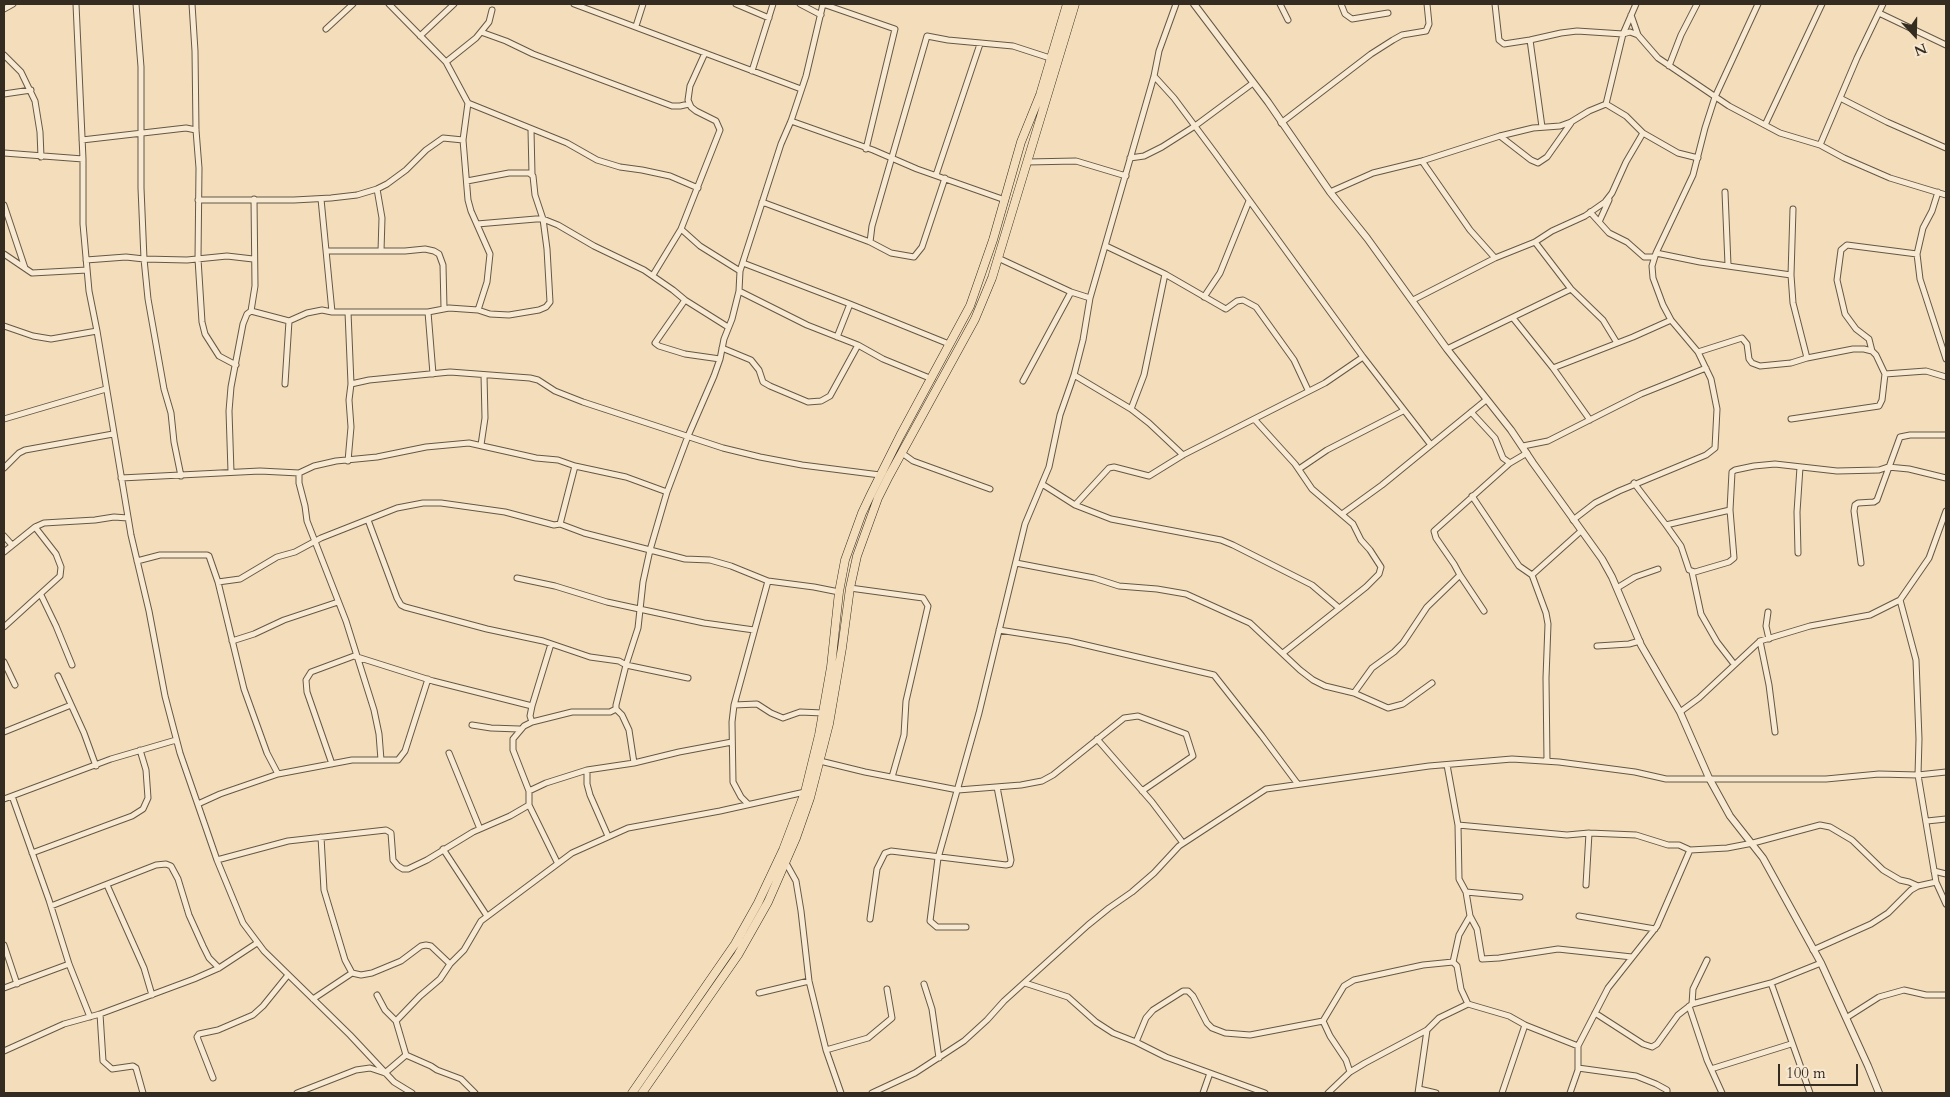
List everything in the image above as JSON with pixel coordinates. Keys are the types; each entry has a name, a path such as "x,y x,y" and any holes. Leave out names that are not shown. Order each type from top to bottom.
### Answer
{"main road":[{"path":"632,1093 735,944 783,850 805,792 822,713 830,667 839,592 846,560 862,513 880,476 970,306 1005,200 1021,142 1040,94 1067,4"},
{"path":"642,1093 738,955 768,902 786,863 810,798 829,724 850,588 857,556 878,498 974,319 998,258 1075,4"}],"street":[{"path":"4,9 13,4"},
{"path":"76,4 83,159 83,224 89,291 128,518 176,740 217,860 242,923 257,943 350,1035 385,1073 394,1082 412,1093"},
{"path":"136,4 141,67 144,259 148,299 181,476"},
{"path":"192,4 199,168 198,259 202,322 206,334 219,356 236,364"},
{"path":"326,29 353,4"},
{"path":"389,4 446,62 468,103 462,140 471,211 490,254 487,282 478,310"},
{"path":"420,36 454,4"},
{"path":"574,4 586,6 801,89"},
{"path":"636,26 643,4"},
{"path":"736,4 769,18"},
{"path":"752,71 773,4"},
{"path":"800,4 820,15"},
{"path":"616,709 617,697 638,628 639,608 650,550 667,492 720,359 739,291 740,270 781,144 806,76 823,4 895,29 866,149"},
{"path":"966,926 937,927 930,921 938,858 991,668 1025,524 1049,467 1060,415 1074,375 1083,340 1090,298 1154,76 1159,51 1176,4"},
{"path":"1194,4 1253,82 1330,192 1522,446 1602,558 1640,641 1680,712 1709,778 1730,816 1753,843 1774,877 1814,950 1879,1093"},
{"path":"1280,4 1288,20"},
{"path":"1341,4 1346,14 1352,19 1388,13"},
{"path":"1281,123 1358,64 1393,40 1402,35 1426,31 1429,24 1427,4"},
{"path":"1494,4 1499,40 1504,44 1577,31 1623,34 1630,32 1638,35"},
{"path":"1606,104 1623,34 1636,4"},
{"path":"1669,66 1697,4"},
{"path":"1574,520 1595,503 1634,483 1706,454 1715,448 1717,409 1714,391 1698,352 1671,320 1663,305 1653,278 1652,266 1655,255 1688,187 1715,97 1758,4"},
{"path":"1765,125 1822,4"},
{"path":"1820,145 1884,4"},
{"path":"446,62 476,38 489,22 492,10"},
{"path":"1879,13 1946,45"},
{"path":"1631,14 1638,35 1658,58 1715,97 1780,133 1820,145 1844,158 1890,178 1946,195"},
{"path":"481,32 672,106 689,104"},
{"path":"870,242 872,226 927,36 980,44 1013,46 1050,58"},
{"path":"1530,40 1542,127"},
{"path":"936,175 980,44"},
{"path":"653,275 681,229 720,130 716,121 696,111 689,104 690,86 705,53"},
{"path":"4,55 21,72 38,112 41,157"},
{"path":"1154,76 1174,98 1195,126 1363,357 1431,446"},
{"path":"1130,158 1151,154 1195,126 1253,82"},
{"path":"4,94 30,90"},
{"path":"1840,98 1886,122 1946,148"},
{"path":"468,103 567,143 597,160 620,167 670,176 698,188"},
{"path":"1330,192 1373,174 1422,161 1500,136 1542,127 1560,126 1606,104"},
{"path":"1606,104 1626,116 1643,133 1678,153 1698,158"},
{"path":"791,121 1005,200"},
{"path":"1500,136 1530,160 1538,163 1547,157 1571,122"},
{"path":"82,140 141,135 186,128 196,130"},
{"path":"231,472 229,411 236,352 246,314 251,311 289,321 307,313 322,310 332,312 428,312 444,308 478,310 490,314 509,315 546,307 550,302 548,265 543,219 537,204 532,174 531,130"},
{"path":"1599,222 1626,162 1643,133"},
{"path":"198,200 321,198 358,195 377,189 406,170 426,150 442,138 462,140"},
{"path":"4,153 13,152 41,157 83,159"},
{"path":"1027,162 1076,160 1126,176"},
{"path":"1422,161 1470,230 1495,258"},
{"path":"467,181 509,173 532,174"},
{"path":"762,202 892,252 914,257 922,247 945,178"},
{"path":"377,189 382,218 381,251"},
{"path":"1725,192 1728,265"},
{"path":"1938,192 1932,211 1923,228 1917,254 1920,279 1946,359"},
{"path":"1413,300 1495,258 1535,242 1552,231 1590,212 1605,202 1612,193"},
{"path":"321,198 332,312"},
{"path":"251,311 256,266 254,259 254,199"},
{"path":"1204,297 1223,266 1249,201"},
{"path":"4,205 25,269"},
{"path":"1793,210 1791,275 1793,303 1807,358"},
{"path":"1590,212 1609,233 1627,242 1644,257 1655,255 1791,275"},
{"path":"478,224 543,219 567,229 594,246 653,275 685,300 728,327"},
{"path":"681,229 700,246 740,270"},
{"path":"1535,242 1571,289 1603,320 1617,343"},
{"path":"1106,246 1165,274 1226,309 1240,300 1256,307 1290,354 1308,390"},
{"path":"1791,419 1878,406 1882,400 1885,374 1872,351 1869,339 1856,329 1845,314 1837,280 1841,250 1847,246 1917,254"},
{"path":"327,251 425,249 434,251 442,259 444,308"},
{"path":"4,254 32,273 87,270"},
{"path":"86,260 126,257 198,259 227,256 254,259"},
{"path":"998,258 1071,292 1090,298"},
{"path":"743,263 949,344"},
{"path":"1131,409 1144,375 1165,274"},
{"path":"1447,349 1571,289"},
{"path":"739,291 807,326 837,336 883,359 932,379"},
{"path":"1023,382 1071,292"},
{"path":"685,300 655,343 658,346 685,354 720,359"},
{"path":"837,336 850,304"},
{"path":"348,312 351,384 349,400 351,427 348,461"},
{"path":"428,312 433,374"},
{"path":"1513,318 1554,368 1590,420"},
{"path":"1554,368 1671,320"},
{"path":"284,384 289,321"},
{"path":"4,326 33,336 51,339 97,331"},
{"path":"1698,352 1742,338 1746,339 1748,344 1749,359 1756,365 1791,363 1853,349 1872,351"},
{"path":"722,348 751,360 759,370 763,382 808,402 821,401 830,396 858,345"},
{"path":"1075,505 1112,467 1146,476 1255,420 1308,390 1325,383 1363,357"},
{"path":"1522,446 1548,441 1641,394 1706,368"},
{"path":"1885,374 1926,371 1946,377"},
{"path":"351,384 369,380 450,372 538,380 555,391 583,402 723,448 760,457 880,476"},
{"path":"481,445 485,418 484,375"},
{"path":"1074,375 1131,409 1183,456"},
{"path":"4,419 106,389"},
{"path":"1342,514 1382,485 1486,400"},
{"path":"1300,469 1327,450 1403,411"},
{"path":"1471,412 1495,438 1503,458 1510,463"},
{"path":"1255,420 1300,469 1312,489 1352,524 1361,540 1380,565 1381,571 1366,587 1283,653"},
{"path":"4,468 18,453 25,450 114,434"},
{"path":"1861,563 1854,511 1858,503 1874,502 1877,500 1897,442 1902,435 1946,435"},
{"path":"121,478 260,471 299,473 314,466 336,461 348,461 459,443 481,445 536,458 558,460 575,466 626,476 667,492"},
{"path":"902,453 913,461 990,489"},
{"path":"1484,610 1436,538 1434,531 1510,463 1526,453"},
{"path":"1692,572 1729,562 1734,558 1730,510 1732,472 1735,470 1775,464 1837,471 1879,470 1888,467 1910,469 1946,478"},
{"path":"560,524 575,466"},
{"path":"1798,553 1800,467"},
{"path":"299,473 299,483 307,520 358,656 374,710 379,734 381,760"},
{"path":"1634,483 1681,546 1689,570 1692,572 1701,614 1717,642 1734,664"},
{"path":"1042,484 1075,505 1111,519 1220,540 1312,585 1339,608"},
{"path":"1472,496 1519,566 1532,575 1540,592 1548,624 1546,678 1547,761"},
{"path":"218,582 240,579 277,558 315,543 320,538 397,508 441,502 505,512 554,525 560,524 584,533 685,559 710,560 731,566 768,581 814,586 839,592"},
{"path":"1666,525 1730,510"},
{"path":"1680,712 1699,698 1760,641 1822,623 1870,615 1900,600 1929,558 1946,512"},
{"path":"4,552 36,527 51,522 114,517 128,518"},
{"path":"368,520 400,605 590,656 688,678"},
{"path":"4,627 60,576 61,568 56,554 36,527"},
{"path":"1532,575 1581,530"},
{"path":"4,536 12,545"},
{"path":"137,561 160,555 207,555 218,582 244,689 264,746 278,774"},
{"path":"1016,563 1094,578 1119,586 1157,589 1186,594 1250,623 1313,680 1325,686 1354,693 1382,706 1394,708 1413,698 1432,683"},
{"path":"1617,588 1635,577 1658,569"},
{"path":"1354,693 1372,668 1403,644 1427,607 1460,575"},
{"path":"517,578 556,586 607,602 704,623 754,630"},
{"path":"748,804 741,797 733,782 732,742 734,705 768,581"},
{"path":"850,588 923,598 928,606 906,701 904,735 892,778"},
{"path":"41,595 72,664"},
{"path":"1900,600 1916,660 1919,739 1918,775 1936,882 1946,904"},
{"path":"232,641 254,634 284,620 338,602"},
{"path":"1768,612 1766,626 1768,638"},
{"path":"999,630 1069,641 1214,675 1297,783"},
{"path":"1597,646 1629,644 1640,641"},
{"path":"1760,641 1769,686 1775,732"},
{"path":"532,722 530,716 532,706 551,644"},
{"path":"332,764 307,692 306,680 311,672 354,656 428,679 471,689 509,702 532,706"},
{"path":"4,662 15,685"},
{"path":"58,676 96,766"},
{"path":"198,804 220,794 278,774 352,760 398,760 405,751 428,679"},
{"path":"734,705 757,704 783,718 800,712 822,713"},
{"path":"4,732 71,706"},
{"path":"558,862 529,805 528,791 513,750 513,739 520,730 532,722 572,712 610,712 616,709"},
{"path":"616,709 622,714 628,730 634,763"},
{"path":"820,761 892,778 958,790 1021,785 1042,780 1062,769 1124,718 1132,715 1186,734 1193,756 1142,791"},
{"path":"472,725 520,730"},
{"path":"1097,739 1184,843"},
{"path":"4,800 140,750 176,740"},
{"path":"528,791 546,783 587,770 634,763 732,742"},
{"path":"32,853 132,816 143,809 148,798 146,770 140,750"},
{"path":"449,753 480,829"},
{"path":"872,1093 908,1077 964,1040 1095,920 1132,892 1184,843 1266,789 1297,783 1512,758 1635,772 1666,778 1782,780 1826,779 1879,774 1918,775 1946,772"},
{"path":"1447,765 1458,825 1459,879 1466,892 1470,916 1477,929 1482,958 1508,957 1558,949 1632,957"},
{"path":"587,770 587,784 590,795 608,836"},
{"path":"870,919 877,869 885,853 891,851 938,858 1010,864 1011,860 997,787"},
{"path":"396,1021 420,996 440,979 450,964 464,950 481,921 572,853 628,828 720,811 805,792"},
{"path":"12,796 69,964 90,1017"},
{"path":"217,860 274,844 386,830 391,833 393,860 403,869 408,869 480,829 510,816 529,805"},
{"path":"1926,820 1946,819"},
{"path":"1458,825 1567,835 1589,833 1636,835 1668,845 1679,845 1690,850 1727,848 1814,827 1830,827 1852,840 1883,870 1900,880 1918,886"},
{"path":"1586,885 1589,833"},
{"path":"320,837 324,890 345,960 352,973 360,975 372,973 401,961 421,946 426,945 431,946 450,964"},
{"path":"443,849 487,916"},
{"path":"1570,1093 1578,1068 1578,1046 1608,988 1654,928 1690,850"},
{"path":"786,863 796,881 809,981 826,1050 841,1093"},
{"path":"50,906 156,865 166,864 171,866 178,879 195,929 209,958 218,968"},
{"path":"1934,871 1946,874"},
{"path":"1814,950 1881,918 1910,890 1936,882"},
{"path":"106,885 144,968 152,995"},
{"path":"1466,892 1520,897"},
{"path":"1453,962 1459,935 1470,916"},
{"path":"1579,916 1654,928"},
{"path":"4,1050 64,1024 100,1014 218,968 257,943"},
{"path":"4,945 17,984"},
{"path":"1707,960 1693,989 1690,1005 1711,1069 1722,1093"},
{"path":"1136,1042 1146,1018 1153,1010 1183,992 1188,991 1193,996 1207,1023 1212,1028 1225,1033 1250,1035 1323,1021 1344,986 1354,980 1423,965 1453,962"},
{"path":"1453,962 1457,966 1458,979 1468,1004"},
{"path":"1595,1013 1643,1044 1652,1047 1657,1044 1678,1015 1690,1005 1771,983 1820,963"},
{"path":"4,988 69,964"},
{"path":"313,999 352,973"},
{"path":"213,1078 197,1037 199,1034 218,1030 253,1015 263,1006 288,975"},
{"path":"760,993 809,981"},
{"path":"1025,983 1068,997 1096,1022 1113,1033 1166,1057 1265,1093"},
{"path":"1771,983 1791,1044 1810,1093"},
{"path":"924,984 932,1009 939,1058"},
{"path":"826,1050 868,1038 892,1018 886,990"},
{"path":"1846,1018 1878,998 1904,990 1926,995 1946,995"},
{"path":"377,995 385,1010 396,1021 405,1046 406,1055"},
{"path":"1328,1093 1350,1072 1427,1030 1439,1018 1468,1004 1509,1016 1578,1046"},
{"path":"100,1014 103,1061 112,1069 133,1066 136,1068 144,1093"},
{"path":"1323,1021 1330,1036 1346,1060 1350,1072"},
{"path":"1502,1093 1525,1024"},
{"path":"1427,1030 1419,1091 1436,1093"},
{"path":"1711,1069 1791,1044"},
{"path":"385,1073 406,1055"},
{"path":"406,1055 461,1079 475,1093"},
{"path":"297,1093 356,1070 370,1068 385,1073"},
{"path":"1578,1068 1636,1076 1667,1090 1667,1093"},
{"path":"1203,1093 1210,1073"}]}
